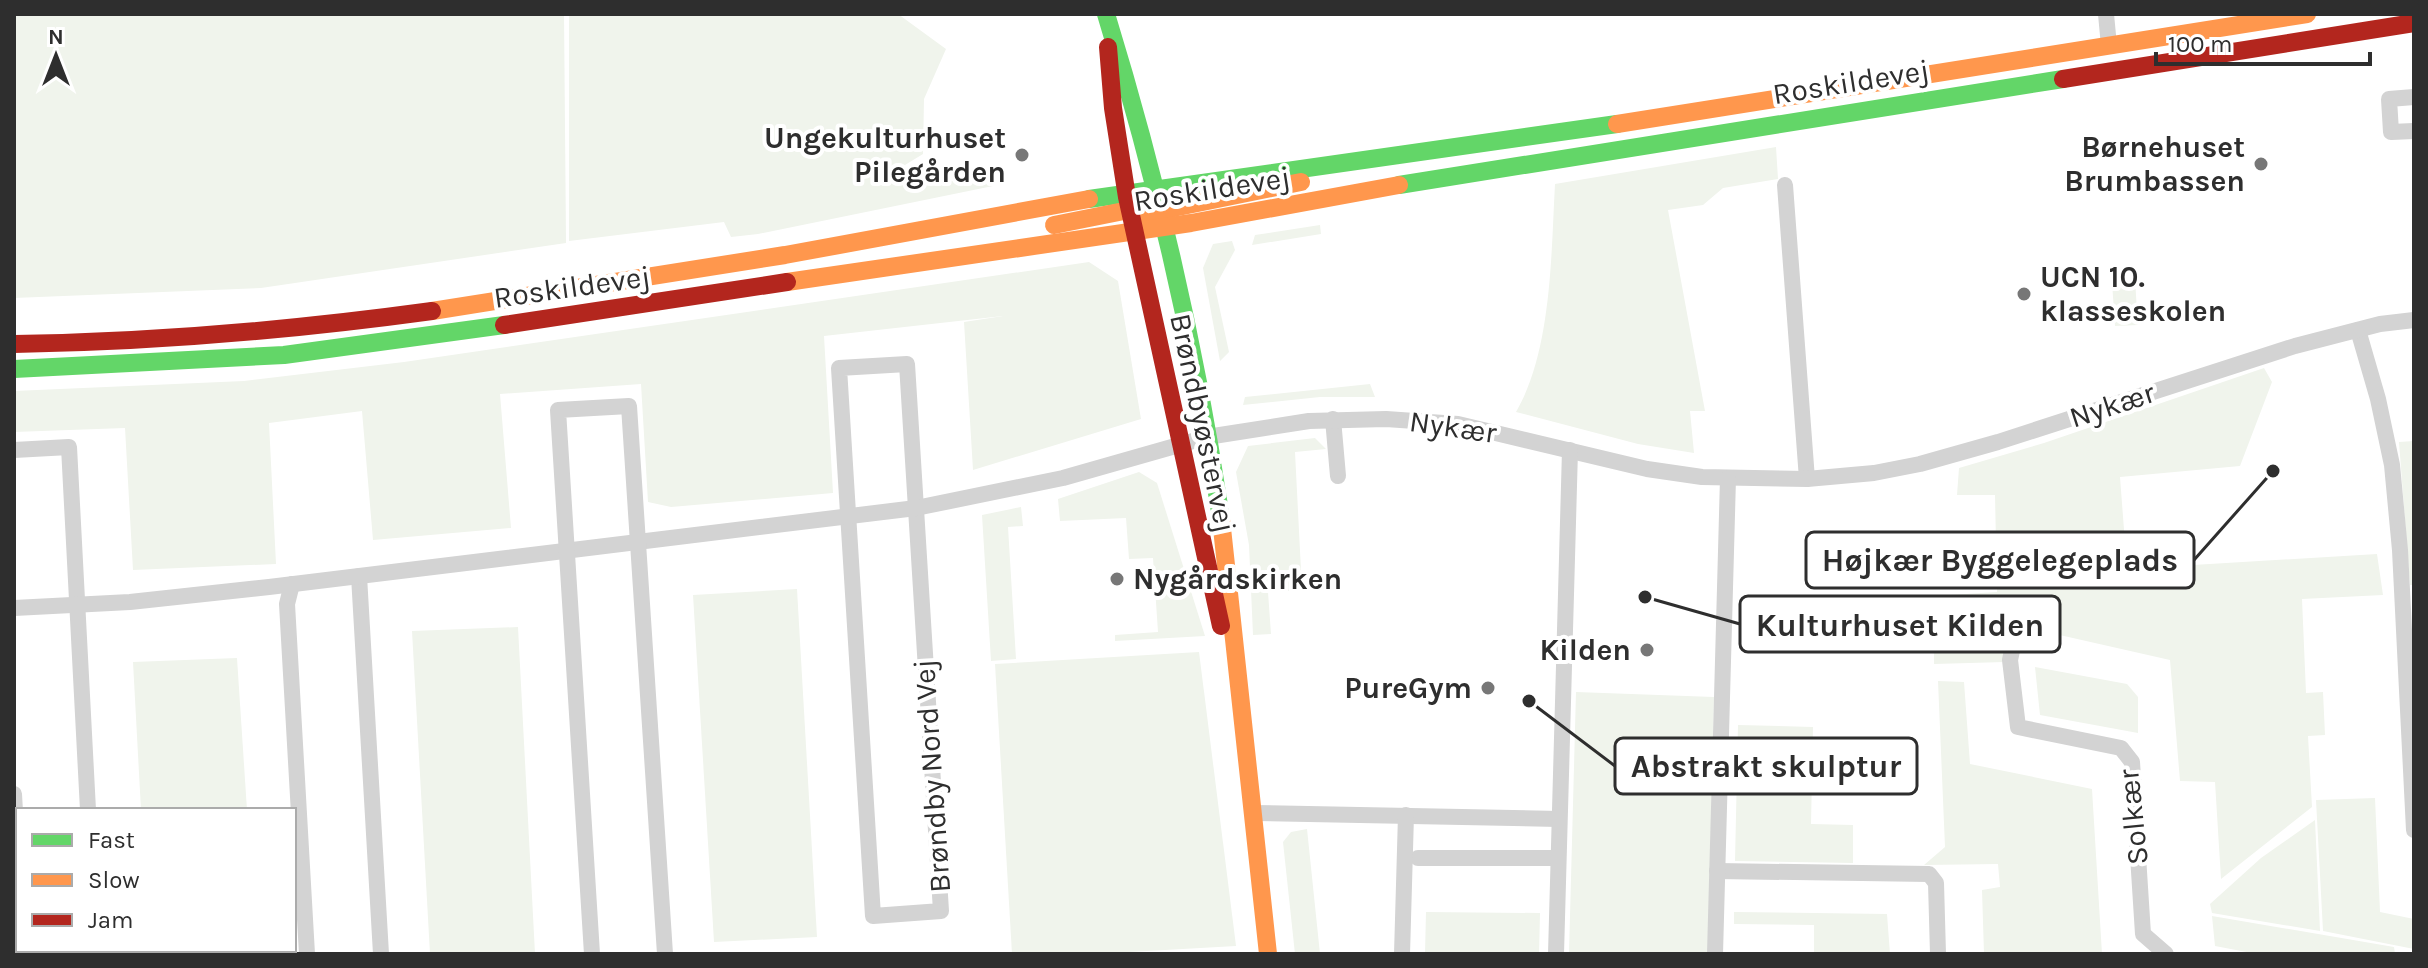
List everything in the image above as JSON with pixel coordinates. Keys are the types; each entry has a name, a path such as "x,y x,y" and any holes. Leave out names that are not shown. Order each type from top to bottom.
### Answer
{"main road":[{"path":"1105,14 1109,105 1146,211"},
{"path":"1105,14 1133,98 1146,211"},
{"name":"Roskildevej","path":"14,369 284,355 619,309 972,253 1360,162 2307,14"},
{"name":"Roskildevej","path":"14,344 223,336 433,311 785,255 1449,176 2414,23"},
{"name":"Brøndbyøstervej","path":"1146,211 1196,371 1225,546 1268,954"},
{"name":"Brøndbyøstervej","path":"1146,211 1177,444 1225,640 1235,662"}],"street":[{"path":"2106,14 2109,46"},
{"path":"2414,97 2389,99 2391,132 2414,131"},
{"path":"1785,185 1807,479"},
{"name":"Nykær","path":"1177,444 1333,419 1449,423 1647,469 1728,478 1807,479 1920,464 2358,330 2414,320"},
{"path":"2358,330 2378,399 2392,465 2414,830"},
{"name":"Brøndby Nord Vej","path":"907,364 916,508 941,911 873,916 839,368 907,364"},
{"path":"592,954 558,410 629,406 665,954"},
{"path":"1333,419 1338,476"},
{"path":"14,608 292,584 916,508 1063,478 1177,444"},
{"path":"14,450 69,447 88,808"},
{"path":"1556,954 1570,450"},
{"path":"1715,954 1728,478"},
{"path":"359,576 381,954"},
{"path":"292,584 287,604 307,954"},
{"name":"Solkær","path":"2020,613 2010,660 2018,727 2121,748 2132,762 2143,934 2166,954"},
{"path":"14,794 16,830"},
{"path":"1254,813 1559,819"},
{"path":"1402,954 1406,815"},
{"path":"1418,858 1558,858"},
{"path":"1717,871 1929,874 1936,883 1938,954"}],"shaded area":[{"path":"14,14 564,14 566,243 261,288 14,298"},
{"path":"569,14 898,14 946,49 924,99 923,154 905,165 908,178 914,186 985,176 1008,177 993,186 758,234 731,237 724,222 569,241"},
{"path":"1776,147 1778,179 1723,188 1703,205 1668,210 1705,411 1690,411 1694,453 1638,444 1516,412 1537,360 1543,331 1548,301 1555,184"},
{"path":"1320,225 1321,234 1252,245 1255,235"},
{"path":"1232,241 1235,250 1215,287 1229,352 1220,361 1203,268 1213,244"},
{"path":"1089,262 1118,281 1141,419 973,470 964,322 1003,316 824,336 833,493 671,507 648,502 641,384 500,394 511,528 373,540 362,411 269,423 276,564 133,570 125,428 14,432 14,391 244,381 404,362"},
{"path":"2135,280 2138,325 2115,326 2112,282"},
{"path":"2264,368 2272,382 2240,466 2120,477 2127,569 2377,554 2383,595 2302,599 2306,693 2323,692 2325,735 2308,736 2312,807 2221,879 2215,782 2180,781 2170,660 2024,627 2005,662 1934,664 1934,596 1997,592 1995,495 1957,495 1959,468 2044,443"},
{"path":"1370,384 1375,397 1320,397 1243,405 1245,397"},
{"path":"1315,438 1326,449 1295,452 1302,590 1268,592 1271,634 1253,635 1249,545 1236,472 1248,446"},
{"path":"2414,441 2414,585 2410,585 2399,442"},
{"path":"1139,472 1157,483 1205,636 1115,641 1115,635 1158,632 1153,558 1129,559 1126,518 1060,521 1058,499"},
{"path":"1021,507 1023,526 1008,527 1016,659 991,661 982,515"},
{"path":"797,589 817,937 714,942 693,595"},
{"path":"518,627 535,954 430,954 412,631"},
{"path":"1199,652 1236,946 1094,954 1012,954 995,664"},
{"path":"237,658 247,808 141,808 133,662"},
{"path":"2035,667 2127,684 2138,697 2138,733 2040,715"},
{"path":"1938,681 1964,682 1970,764 2092,789 2102,954 1984,954 1982,890 2000,887 1998,864 1924,865 1945,847"},
{"path":"1576,692 1714,697 1708,954 1569,954"},
{"path":"1738,725 1813,727 1811,824 1853,825 1853,863 1735,861"},
{"path":"2375,798 2380,912 2414,919 2414,949 2323,931 2316,800"},
{"path":"2315,820 2320,931 2212,913 2210,904 2261,858"},
{"path":"1307,829 1320,954 1295,954 1283,842 1291,832"},
{"path":"1426,912 1540,913 1539,954 1425,954"},
{"path":"1734,912 1887,914 1890,954 1814,954 1814,925 1734,924"},
{"path":"2212,916 2394,947 2395,954 2257,954 2215,946"},
{"path":"150,952 256,952 256,954"}],"traffic: fast":[{"path":"1106,14 1142,139 1173,264 1200,391 1221,519"},
{"path":"1399,185 2063,79"},
{"path":"1089,199 1617,124"},
{"path":"14,369 284,355 504,325"}],"traffic: slow":[{"path":"1617,124 2307,14"},
{"path":"1147,218 1173,208 1301,182"},
{"path":"787,282 1191,223 1399,185"},
{"path":"432,311 785,255 1089,199"},
{"path":"1054,225 1144,207"},
{"path":"1221,519 1268,954"}],"traffic: jam":[{"path":"2063,79 2414,23"},
{"path":"1108,47 1113,108 1127,197 1221,626"},
{"path":"504,325 787,282"},
{"path":"14,344 224,334 432,311"}],"place":[{"name":"Ungekulturhuset Pilegården","path":"1022,155"},
{"name":"Børnehuset Brumbassen","path":"2261,164"},
{"name":"UCN 10. klasseskolen","path":"2024,294"},
{"name":"Højkær Byggelegeplads","path":"2273,471"},
{"name":"Nygårdskirken","path":"1117,579"},
{"name":"Kulturhuset Kilden","path":"1645,597"},
{"name":"Kilden","path":"1647,650"},
{"name":"PureGym","path":"1488,688"},
{"name":"Abstrakt skulptur","path":"1529,701"}]}
